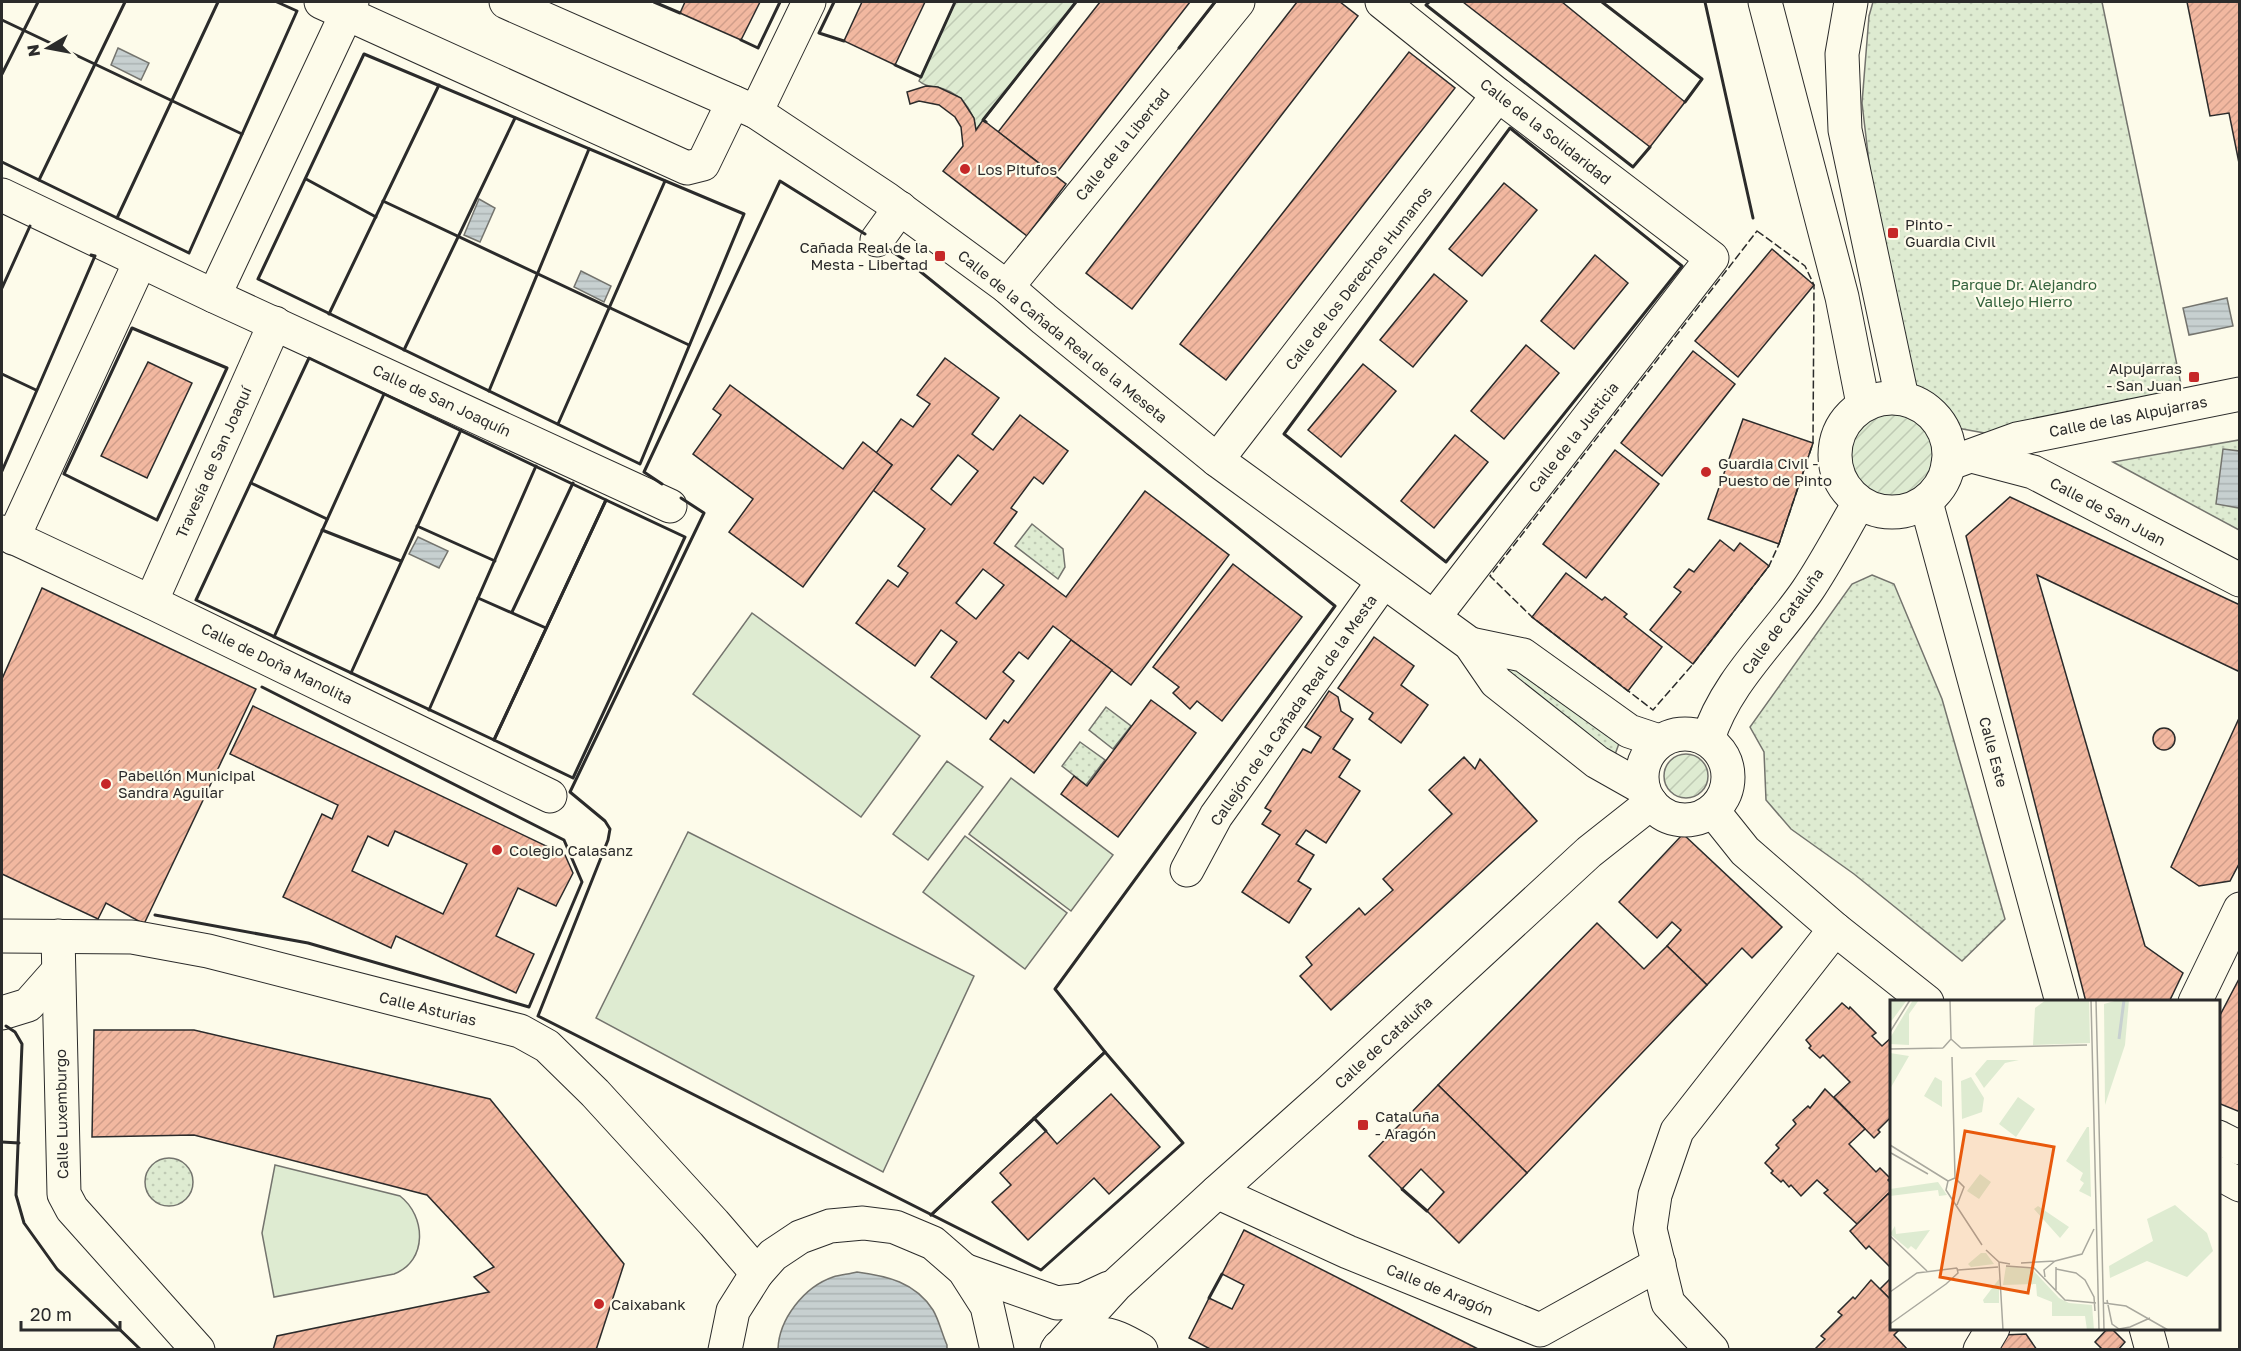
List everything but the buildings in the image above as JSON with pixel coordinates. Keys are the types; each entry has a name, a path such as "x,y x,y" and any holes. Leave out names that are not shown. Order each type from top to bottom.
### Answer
{"street":[{"name":"Calle de la Cañada Real de la Meseta","path":"511,2 745,107 900,208 1007,287 1217,460 1383,582 1435,616 1470,644 1496,682 1597,762 1647,796"},
{"path":"214,296 340,5 687,168 703,164 745,107 809,2"},
{"name":"Calle de la Libertad","path":"1007,287 1238,2"},
{"name":"Calle de la Solidaridad","path":"1382,2 1498,95 1712,258"},
{"path":"1765,2 1842,297 1863,404"},
{"path":"1851,2 1842,54 1845,130 1902,398"},
{"name":"Calle de los Derechos Humanos","path":"1217,460 1498,95"},
{"name":"Calle de San Joaquín","path":"2,195 140,262 275,322 670,506"},
{"path":"877,240 900,208"},
{"name":"Calle de la Justicia","path":"1435,616 1712,258"},
{"path":"7,535 140,262"},
{"name":"Travesía de San Joaquí","path":"151,602 275,322"},
{"name":"Calle de las Alpujarras","path":"2017,439 2240,394"},
{"path":"1960,460 1948,444 1941,425 1925,407 1902,398 1882,397 1863,404 1842,424 1833,452 1839,481 1858,503 1880,512 1904,512 1926,501 1960,460 2017,439"},
{"path":"1941,425 2017,439"},
{"name":"Calle de San Juan","path":"1960,460 2033,472 2240,580"},
{"name":"Calle Este","path":"1926,501 2061,1000"},
{"name":"Calle de Cataluña","path":"1708,739 1714,719 1736,684 1808,589 1858,503"},
{"name":"Calle de Doña Manolita","path":"7,535 151,602 550,796"},
{"name":"Callejón de la Cañada Real de la Mesta","path":"1187,870 1215,816 1383,582"},
{"name":"Calle de la Cañada Real de la Meseta","path":"1470,644 1523,656 1629,731 1659,741"},
{"path":"1692,733 1708,739 1720,751 1728,766 1729,783 1723,799 1713,811 1697,819 1680,820 1664,815 1647,796 1642,770 1647,754 1659,741 1675,734 1692,733"},
{"name":"Calle de Cataluña","path":"1117,1284 1589,852 1647,796"},
{"path":"1713,811 1745,851 1835,929 1924,1000"},
{"path":"2196,1000 2239,912"},
{"path":"1712,1350 1668,1303 1650,1229 1655,1195 1677,1131 1835,929"},
{"name":"Calle Asturias","path":"2,936 132,937 208,951 520,1031 547,1046 595,1093 721,1230 757,1273"},
{"name":"Calle Luxemburgo","path":"58,936 64,1194 72,1209 198,1350"},
{"path":"2,1013 28,1005 58,971"},
{"path":"2220,1138 2240,1148"},
{"path":"2220,1174 2240,1185"},
{"name":"Calle de Aragón","path":"1217,1192 1348,1252 1540,1330 1659,1264"},
{"path":"725,1350 733,1311 757,1273 773,1255 800,1237 830,1226 863,1223 895,1227 933,1243 964,1270 987,1306 997,1350"},
{"path":"964,1270 1057,1303 1083,1300 1117,1284"},
{"path":"1058,1348 1117,1284"},
{"path":"1980,1350 1992,1330"},
{"path":"2146,1330 2152,1350"},
{"path":"1058,1348 1090,1334 1102,1332 1141,1350"}],"green space":[{"path":"955,2 1076,2 976,130 972,115 958,97 952,92 927,86 919,81"},
{"name":"Parque Dr. Alejandro Vallejo Hierro","path":"1873,2 2102,2 2183,394 2017,439 1941,425 1902,398 1877,230 1862,103 1869,16"},
{"path":"1890,408 1908,412 1923,422 1933,437 1937,455 1933,473 1923,488 1908,498 1890,502 1872,498 1857,488 1847,473 1843,455 1847,437 1857,422 1872,412"},
{"path":"2239,440 2239,530 2113,462"},
{"path":"1032,524 1063,549 1065,567 1058,579 1015,546"},
{"path":"1872,575 1894,584 1942,699 2005,919 1962,961 1854,874 1791,829 1766,800 1764,752 1750,727 1852,584"},
{"path":"752,613 920,736 861,817 693,694"},
{"path":"1488,656 1523,669 1621,738 1613,760"},
{"path":"1106,707 1131,726 1113,749 1089,730"},
{"path":"1080,742 1105,760 1086,785 1062,766"},
{"path":"1686,754 1701,761 1708,776 1701,791 1686,798 1671,791 1664,776 1671,761"},
{"path":"947,761 983,787 928,860 893,834"},
{"path":"1011,778 1113,855 1071,911 969,834"},
{"path":"688,832 974,976 883,1172 596,1018"},
{"path":"965,836 1067,913 1025,969 923,892"},
{"path":"164,1158 174,1158 189,1168 193,1182 192,1191 183,1202 174,1206 164,1206 149,1196 145,1187 145,1177 155,1162"},
{"path":"275,1165 400,1196 415,1215 418,1226 420,1238 413,1259 405,1268 394,1274 274,1297 262,1233"}],"shaded area":[{"path":"118,48 149,63 141,80 111,65"},
{"path":"479,199 495,208 480,242 464,235"},
{"path":"581,271 611,286 604,302 574,287"},
{"path":"2227,298 2233,326 2189,335 2183,308"},
{"path":"2223,449 2239,451 2239,508 2216,504"},
{"path":"418,537 448,551 439,568 409,554"},
{"path":"857,1272 889,1278 918,1293 933,1310 947,1349 778,1349 783,1326 803,1296 812,1288 833,1277"}],"fence":[{"path":"1757,231 1805,266 1814,285 1813,443 1779,544 1769,566 1693,664 1653,710 1532,617 1490,576 1757,231"}],"wall":[{"path":"2,74 38,2"},
{"path":"39,180 125,2"},
{"path":"117,218 218,2"},
{"path":"2,162 189,253 297,11 277,2"},
{"path":"654,2 680,13"},
{"path":"741,40 758,48 780,2"},
{"path":"834,2 819,33 844,41"},
{"path":"895,65 921,77 955,2"},
{"path":"986,122 983,120 1076,2"},
{"path":"1179,48 1215,2"},
{"path":"1429,2 1426,5 1633,167 1650,147"},
{"path":"1602,2 1702,79 1685,102"},
{"path":"1705,2 1753,218"},
{"path":"2,20 242,134"},
{"path":"364,54 744,214 640,464 258,279 364,54"},
{"path":"329,314 439,85"},
{"path":"404,350 515,118"},
{"path":"1510,128 1682,266 1446,562 1284,434 1510,128"},
{"path":"489,391 589,149"},
{"path":"306,179 376,217"},
{"path":"558,424 665,181"},
{"path":"662,484 644,472 780,181 865,234"},
{"path":"383,201 689,345"},
{"path":"2,288 30,226"},
{"path":"885,247 911,264 1335,606 1055,989 1105,1052 931,1215"},
{"path":"2,471 95,256 91,255"},
{"path":"132,328 227,368 157,520 64,474 132,328"},
{"path":"309,358 606,500 494,740 196,600 309,358"},
{"path":"2,374 36,390"},
{"path":"274,637 384,394"},
{"path":"351,673 461,430"},
{"path":"429,710 536,466"},
{"path":"251,483 327,519"},
{"path":"512,612 573,483"},
{"path":"681,498 704,513 570,792 605,821 610,829 608,840 538,1016 1041,1270 1183,1143 1105,1052 931,1215"},
{"path":"606,500 685,537 573,778 494,740 606,500"},
{"path":"417,526 495,561"},
{"path":"322,530 401,561"},
{"path":"478,598 546,628"},
{"path":"155,915 308,943 529,1007 582,882 564,840 262,687"},
{"path":"6,1026 15,1032 22,1044 16,1195 24,1223 57,1269 141,1350"},
{"path":"1034,1118 1046,1131"},
{"path":"2,1142 19,1143"},
{"path":"1402,1189 1427,1211"},
{"path":"1209,1298 1222,1274"}],"place":[{"name":"Los Pitufos","path":"965,169"},
{"name":"Pinto - Guardia Civil","path":"1893,233"},
{"name":"Cañada Real de la Mesta - Libertad","path":"940,256"},
{"name":"Alpujarras - San Juan","path":"2194,377"},
{"name":"Guardia Civil - Puesto de Pinto","path":"1706,472"},
{"name":"Pabellón Municipal Sandra Aguilar","path":"106,784"},
{"name":"Colegio Calasanz","path":"497,850"},
{"name":"Cataluña - Aragón","path":"1363,1125"},
{"name":"Caixabank","path":"599,1304"}]}
